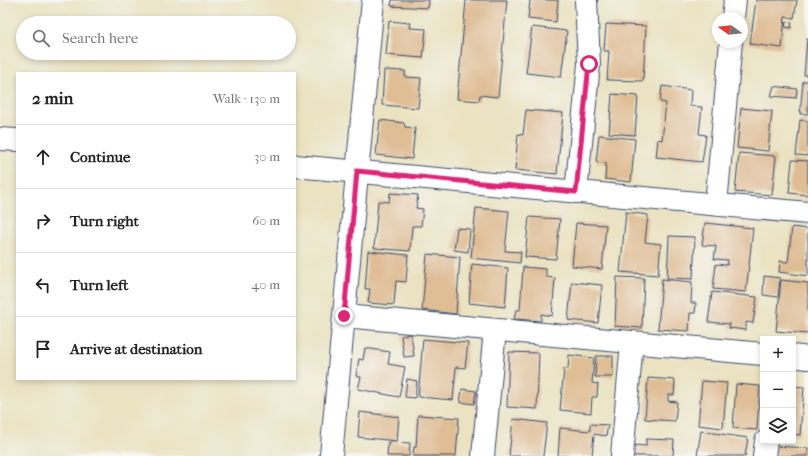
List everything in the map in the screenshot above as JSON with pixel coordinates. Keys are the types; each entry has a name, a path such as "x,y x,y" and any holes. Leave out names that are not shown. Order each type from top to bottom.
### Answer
{"street":[{"path":"331,456 373,0"},
{"path":"576,192 589,64 586,0"},
{"path":"734,12 735,0"},
{"path":"716,204 730,48"},
{"path":"0,139 16,140"},
{"path":"296,166 808,213"},
{"path":"344,316 760,354"},
{"path":"483,456 495,330"},
{"path":"622,456 632,342"},
{"path":"796,356 808,358"},
{"path":"764,456 766,444"}],"building":[{"path":"392,0 429,0 428,8 391,6"},
{"path":"466,0 507,0 498,97 480,95 479,101 457,99"},
{"path":"530,0 558,0 556,22 528,19"},
{"path":"756,0 797,0 794,18 785,17 782,48 750,44"},
{"path":"389,21 410,23 409,28 426,29 423,58 386,55"},
{"path":"786,22 792,23 791,28 785,27"},
{"path":"606,24 646,26 643,81 607,80 609,51 604,51"},
{"path":"532,27 567,31 561,77 526,73"},
{"path":"807,39 808,75 804,75"},
{"path":"384,70 405,71 405,77 421,78 418,108 382,105"},
{"path":"803,81 808,81 808,114 800,114"},
{"path":"662,86 691,90 690,106 702,107 699,134 706,135 702,162 656,157 658,139 662,140 666,103 660,102"},
{"path":"774,86 797,89 796,98 771,96"},
{"path":"612,94 638,96 635,135 609,133"},
{"path":"741,108 772,111 768,151 737,148"},
{"path":"526,110 563,113 557,174 515,170 518,134 523,135"},
{"path":"380,120 404,123 405,127 415,128 412,159 376,155"},
{"path":"800,120 808,121 808,156 796,155"},
{"path":"599,135 635,139 631,182 605,179 606,163 596,162"},
{"path":"739,153 776,156 772,195 735,192"},
{"path":"792,160 808,161 808,195 789,193"},
{"path":"390,193 418,195 416,208 423,209 421,226 412,226 410,251 374,248 378,201 389,202"},
{"path":"476,208 509,211 505,251 521,252 520,263 471,258"},
{"path":"626,212 648,215 645,242 661,244 658,275 620,272"},
{"path":"529,217 560,219 556,259 525,257"},
{"path":"576,223 606,225 602,269 572,266"},
{"path":"705,223 753,228 746,292 713,289 716,264 727,265 728,260 714,259 716,246 702,245"},
{"path":"792,227 808,229 808,276 779,272 780,261 788,262"},
{"path":"457,228 470,229 468,252 454,250"},
{"path":"669,236 695,237 693,279 667,278"},
{"path":"368,251 408,255 406,282 396,281 394,305 368,303 370,289 365,289"},
{"path":"427,254 460,257 456,314 422,310"},
{"path":"472,264 508,268 505,307 469,303"},
{"path":"523,267 546,269 546,277 555,278 552,316 541,314 541,321 514,319 516,310 520,310"},
{"path":"764,276 780,278 778,297 763,295"},
{"path":"617,277 644,278 642,328 615,326"},
{"path":"662,279 692,282 691,303 696,303 695,313 690,313 689,331 658,329"},
{"path":"781,280 808,283 808,334 776,331"},
{"path":"572,282 602,285 598,323 568,320"},
{"path":"712,292 757,297 753,323 746,322 746,330 729,328 730,324 708,322"},
{"path":"411,334 414,356 404,357 401,336"},
{"path":"423,339 468,343 465,368 456,367 453,400 418,397"},
{"path":"365,348 390,352 388,364 405,367 399,397 358,389 361,377 356,376 359,359 363,360"},
{"path":"509,352 539,353 537,409 507,407"},
{"path":"569,355 594,358 592,383 598,384 597,397 592,397 591,413 560,410 564,369 568,369"},
{"path":"596,356 613,356 613,377 595,377"},
{"path":"648,378 675,380 674,395 668,395 668,401 677,402 675,421 645,419"},
{"path":"407,379 417,381 415,398 405,397"},
{"path":"702,381 727,383 723,428 698,425"},
{"path":"736,384 760,386 757,430 733,428"},
{"path":"796,386 804,387 800,435 796,434"},
{"path":"462,389 476,391 474,404 460,402"},
{"path":"360,412 399,417 397,441 358,437"},
{"path":"418,415 459,418 456,456 413,456 414,447 416,447"},
{"path":"513,419 547,423 543,456 509,456"},
{"path":"590,424 608,425 606,436 594,434 592,456 558,456 560,428 590,431"},
{"path":"701,431 748,438 745,456 697,456"},
{"path":"646,439 674,440 673,456 633,456 633,445 646,446"},
{"path":"388,442 410,443 409,456 387,456"},
{"path":"774,446 808,448 808,456 773,456"}],"route":[{"path":"344,316 357,171 576,192 589,64"}]}
